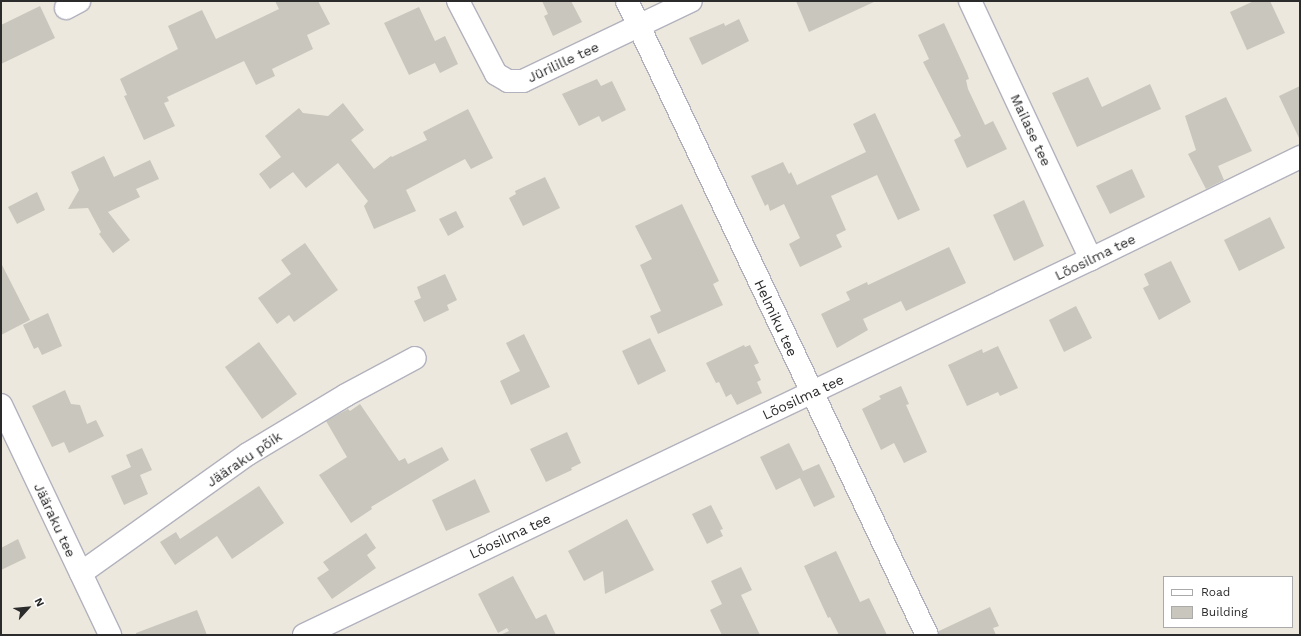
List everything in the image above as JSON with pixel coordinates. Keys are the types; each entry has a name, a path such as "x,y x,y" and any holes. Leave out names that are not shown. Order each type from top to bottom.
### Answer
{"street":[{"name":"Jürilille tee","path":"458,1 496,74 508,81 523,81 691,1"},
{"name":"Helmiku tee","path":"627,1 811,393 927,635"},
{"name":"Mailase tee","path":"970,1 1092,259"},
{"name":"Lõosilma tee","path":"304,635 1092,259 1300,157"},
{"name":"Jääraku põik","path":"81,573 248,454 346,395 415,358"},
{"name":"Jääraku tee","path":"1,405 110,635"}],"building":[{"path":"275,1 318,1 330,24 307,35 313,49 272,69 275,76 256,85 244,61 167,97 169,101 164,103 175,126 144,140 124,96 127,95 120,79 178,49 168,26 202,10 216,39 279,9"},
{"path":"542,1 571,1 582,22 553,36 544,16 548,14"},
{"path":"796,1 876,1 809,32"},
{"path":"1254,1 1270,1 1285,33 1247,50 1230,12"},
{"path":"40,6 55,38 1,64 1,25"},
{"path":"419,7 435,41 445,36 458,64 440,73 435,63 409,75 384,23"},
{"path":"739,19 749,41 702,65 689,38 724,23 725,26"},
{"path":"944,23 967,73 969,79 966,80 968,89 985,125 993,121 1007,149 967,168 954,140 961,136 923,62 929,59 918,35"},
{"path":"1088,77 1102,107 1150,84 1161,109 1077,147 1052,93"},
{"path":"597,79 601,86 612,81 626,110 602,122 599,116 579,126 562,94"},
{"path":"1300,86 1300,140 1279,96"},
{"path":"1226,97 1252,151 1218,166 1224,180 1206,189 1188,154 1196,150 1185,116"},
{"path":"343,103 364,130 351,140 374,169 391,156 392,157 427,140 423,132 468,109 493,158 471,169 465,159 406,190 416,211 374,229 364,206 368,201 338,163 306,188 293,172 270,189 259,174 281,157 265,136 299,108 303,113 328,116"},
{"path":"875,113 920,210 898,220 877,175 831,196 846,230 836,235 842,247 800,267 789,244 800,238 784,204 770,211 768,204 765,206 751,176 783,162 789,174 791,172 797,185 866,152 853,124"},
{"path":"104,156 114,177 150,160 159,179 136,189 140,197 108,212 130,240 113,253 99,234 101,232 88,208 68,209 79,190 71,172"},
{"path":"1132,169 1145,197 1110,214 1096,186"},
{"path":"545,177 560,208 523,226 509,198 516,194 515,191"},
{"path":"37,192 45,210 17,224 8,207"},
{"path":"1024,200 1044,246 1014,261 993,215"},
{"path":"682,204 719,281 713,284 723,305 658,334 650,316 661,311 640,265 652,259 635,226"},
{"path":"456,211 464,227 448,236 439,219"},
{"path":"1270,217 1285,248 1239,271 1224,240"},
{"path":"305,243 338,290 294,322 289,315 277,324 258,298 291,274 281,260"},
{"path":"949,247 966,283 906,311 901,301 863,319 868,330 837,348 821,314 850,300 846,292 867,282 868,285"},
{"path":"1171,261 1191,302 1159,320 1143,288 1149,285 1144,274"},
{"path":"1,263 30,320 1,335"},
{"path":"445,274 457,300 447,305 449,310 424,322 414,301 421,298 417,287"},
{"path":"1076,306 1092,338 1064,352 1049,320"},
{"path":"48,313 62,346 42,355 38,347 34,349 23,325"},
{"path":"524,334 550,387 511,405 500,381 520,371 506,343"},
{"path":"650,338 666,371 638,385 622,351"},
{"path":"259,342 297,394 262,419 225,367"},
{"path":"744,345 745,347 750,345 759,363 754,365 761,380 757,382 762,393 737,405 731,394 726,397 719,382 716,383 706,363"},
{"path":"998,346 1018,388 1000,396 998,392 967,406 948,365 982,349 983,353"},
{"path":"901,386 909,404 906,405 927,452 904,463 894,443 881,450 862,409 881,399 879,396"},
{"path":"65,390 71,404 80,405 87,424 96,420 104,436 69,453 64,442 52,447 32,406"},
{"path":"360,404 399,461 405,458 408,464 442,447 449,460 371,507 372,509 351,523 319,475 347,457 326,421 348,409 350,411"},
{"path":"567,432 581,463 571,468 572,470 546,482 530,449"},
{"path":"789,443 803,471 819,464 835,497 814,507 800,478 776,490 760,457"},
{"path":"142,448 152,470 140,475 148,494 124,505 111,476 131,467 126,455"},
{"path":"475,479 490,512 446,531 432,500"},
{"path":"259,486 284,523 232,559 217,536 175,565 160,542 176,532 180,539"},
{"path":"711,505 723,529 720,530 723,536 707,544 692,514"},
{"path":"627,519 654,570 605,594 603,571 584,581 568,551"},
{"path":"366,533 376,548 367,555 376,568 332,599 317,578 329,570 323,562"},
{"path":"18,539 26,558 1,570 1,548"},
{"path":"836,551 860,602 869,598 887,635 839,635 830,617 828,618 804,566"},
{"path":"741,567 752,590 741,595 760,635 722,635 710,610 722,604 711,581"},
{"path":"513,576 536,619 546,614 556,635 500,635 509,631 507,628 498,633 478,594"},
{"path":"990,607 999,626 993,628 996,635 939,635 939,631"},
{"path":"197,610 207,635 136,635 136,633"}]}
